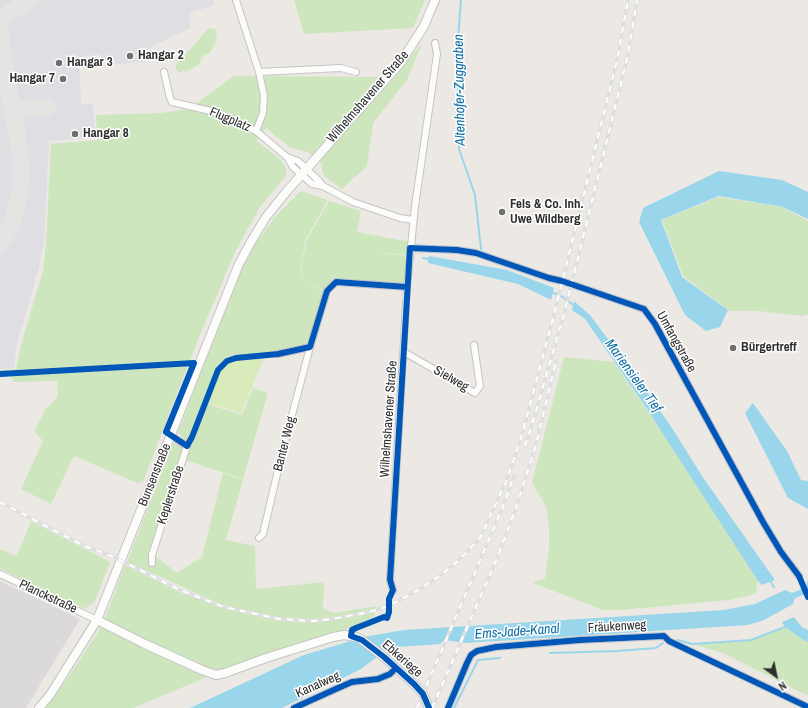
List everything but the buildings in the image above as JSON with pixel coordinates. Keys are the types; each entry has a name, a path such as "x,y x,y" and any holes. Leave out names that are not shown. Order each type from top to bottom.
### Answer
{"street":[{"path":"236,0 259,72 264,96 263,113 256,131"},
{"name":"Wilhelmshavener Straße","path":"240,264 266,217 402,62 424,26 435,0"},
{"name":"Wilhelmshavener Straße","path":"393,590 390,580 410,248 437,54 435,43"},
{"path":"259,72 342,68 356,72"},
{"name":"Flugplatz","path":"164,72 172,102 219,113 256,131 287,157 290,164 304,172"},
{"path":"304,172 312,184 323,186 353,202 400,218 413,220"},
{"name":"Umfangstraße","path":"410,248 457,250 476,253 644,309 655,324 763,522 781,552 799,576"},
{"name":"Bunsenstraße","path":"39,708 50,695 97,620 240,264"},
{"name":"Banter Weg","path":"259,538 263,534 282,454 310,348 327,291 336,282 407,288"},
{"name":"Sielweg","path":"404,352 475,396 480,386 474,345"},
{"path":"278,354 310,348"},
{"name":"Keplerstraße","path":"152,562 152,555 187,446 171,436"},
{"name":"Planckstraße","path":"0,574 97,620"},
{"name":"Ebkeriege","path":"97,620 145,644 216,675 333,636 351,636 362,640 384,657 414,684 423,694 429,708"},
{"name":"Fräukenweg","path":"448,708 471,655 485,648 664,636 669,641 808,707"},
{"name":"Kanalweg","path":"294,708 352,682 378,679 390,674 396,668"}],"shaded area":[{"path":"0,0 213,0 215,5 189,13 190,28 147,49 145,51 146,62 115,64 114,59 101,60 101,54 79,57 81,104 93,104 95,138 49,141 44,243 39,267 17,344 14,368 0,369"},
{"path":"0,581 80,619 26,708 0,708"}],"green space":[{"path":"294,0 425,0 413,28 304,34"},
{"path":"209,28 217,30 215,36 217,36 216,41 211,51 208,54 206,53 198,65 185,72 184,70 178,73 175,66"},
{"path":"422,43 407,80 373,123 367,166 342,189 324,176 322,164 308,152 291,148 266,128 257,141 280,159 286,168 286,176 260,207 236,250 197,342 143,482 137,483 74,456 51,504 21,489 43,441 34,431 46,409 58,396 57,381 14,382 10,375 0,376 0,370 16,369 21,345 43,271 46,243 51,144 97,140 96,115 161,113 189,109 234,76 377,77 387,86"},
{"path":"301,191 328,200 306,239 300,270 306,284 325,291 307,346 230,357 218,369 204,403 242,415 253,388 268,393 243,479 185,460 154,555 177,573 202,557 223,473 243,480 226,540 255,546 256,589 324,582 323,608 333,613 377,606 373,617 341,632 207,677 133,708 45,708 66,681 98,632 107,613 125,565 182,593 225,608 225,606 127,562 173,444 178,443 182,447 185,457 190,443 184,440 178,432 244,259 274,218"},
{"path":"719,197 782,207 808,221 808,314 803,316 758,311 730,311 683,276 662,220"},
{"path":"329,201 361,211 357,232 410,242 408,255 368,252 408,256 405,286 336,281 333,273 335,281 325,290 306,284 301,269 307,240"},
{"path":"564,357 614,362 671,445 758,581 756,593 728,600 622,610 603,610 533,583 545,578 549,548 549,526 546,506 532,483"},
{"path":"264,358 241,413 207,403 219,371 229,362"},
{"path":"31,521 110,562 95,601 85,609 0,569 0,549 17,556"},
{"path":"785,627 808,642 808,696 723,653 692,644 751,640"}],"water":[{"path":"719,171 782,180 808,192 808,219 783,207 719,196 661,220 682,277 728,310 720,327 706,331 685,315 639,222 643,208"},
{"path":"429,256 507,270 554,288 551,300 518,284 428,263"},
{"path":"574,301 590,315 643,386 672,428 702,476 775,580 762,585 758,581 645,406 585,319 572,310"},
{"path":"753,403 787,451 801,480 808,481 808,509 788,498 745,413"},
{"name":"Ems-Jade-Kanal","path":"808,579 808,593 795,598 793,604 764,620 748,625 466,643 444,640 440,644 384,648 377,657 361,669 282,708 190,708 304,655 364,637 404,630 724,610 755,604 785,590 792,593 806,587"},
{"path":"794,617 802,627 808,630 808,642 785,627 782,622"}],"waterway":[{"name":"Altenhofer-Zuggraben","path":"461,0 457,52 459,149 475,195 481,249"},
{"name":"Mariensieler Tief","path":"423,258 429,259"},
{"name":"Mariensieler Tief","path":"551,292 561,296 575,306"},
{"name":"Mariensieler Tief","path":"769,579 774,587"},
{"path":"678,640 692,644 751,640 785,627"},
{"path":"550,653 618,651 656,648 663,643"},
{"path":"454,708 478,660 500,658"}],"taxiway":[{"path":"0,19 30,0"},
{"path":"0,29 6,76 20,152 21,168 20,189 16,212 9,230 0,245"},
{"path":"13,110 48,107"}],"railway":[{"path":"0,502 82,545 114,557 180,590 224,607 279,619 313,621 369,612 389,606 440,576 459,560 480,538 505,484 520,442 555,311 617,60 628,0"},
{"path":"525,446 564,314 627,59 637,0"},
{"path":"432,708 496,561 516,508 536,445 556,361"},
{"path":"417,708 502,509 514,476"}],"cycle path":[{"path":"429,708 423,694 414,684 384,657 362,640 351,636 352,630 384,617 387,618 389,612 389,599 393,590 390,580 410,248 457,250 476,253 644,309 655,324 763,522 781,552 799,576 808,597"},
{"path":"0,374 194,363 166,432 187,446 192,437 218,370 227,361 236,358 278,354 310,347 327,291 336,282 407,287"},
{"path":"448,708 471,655 477,651 496,647 580,640 664,636 669,641 808,707"},
{"path":"294,708 352,682 378,679 390,674 396,668"}],"place":[{"name":"Hangar 2","path":"130,56"},
{"name":"Hangar 3","path":"59,63"},
{"name":"Hangar 7","path":"63,79"},
{"name":"Hangar 8","path":"75,134"},
{"name":"Fels & Co. Inh. Uwe Wildberg","path":"502,212"},
{"name":"Bürgertreff","path":"733,348"}]}
